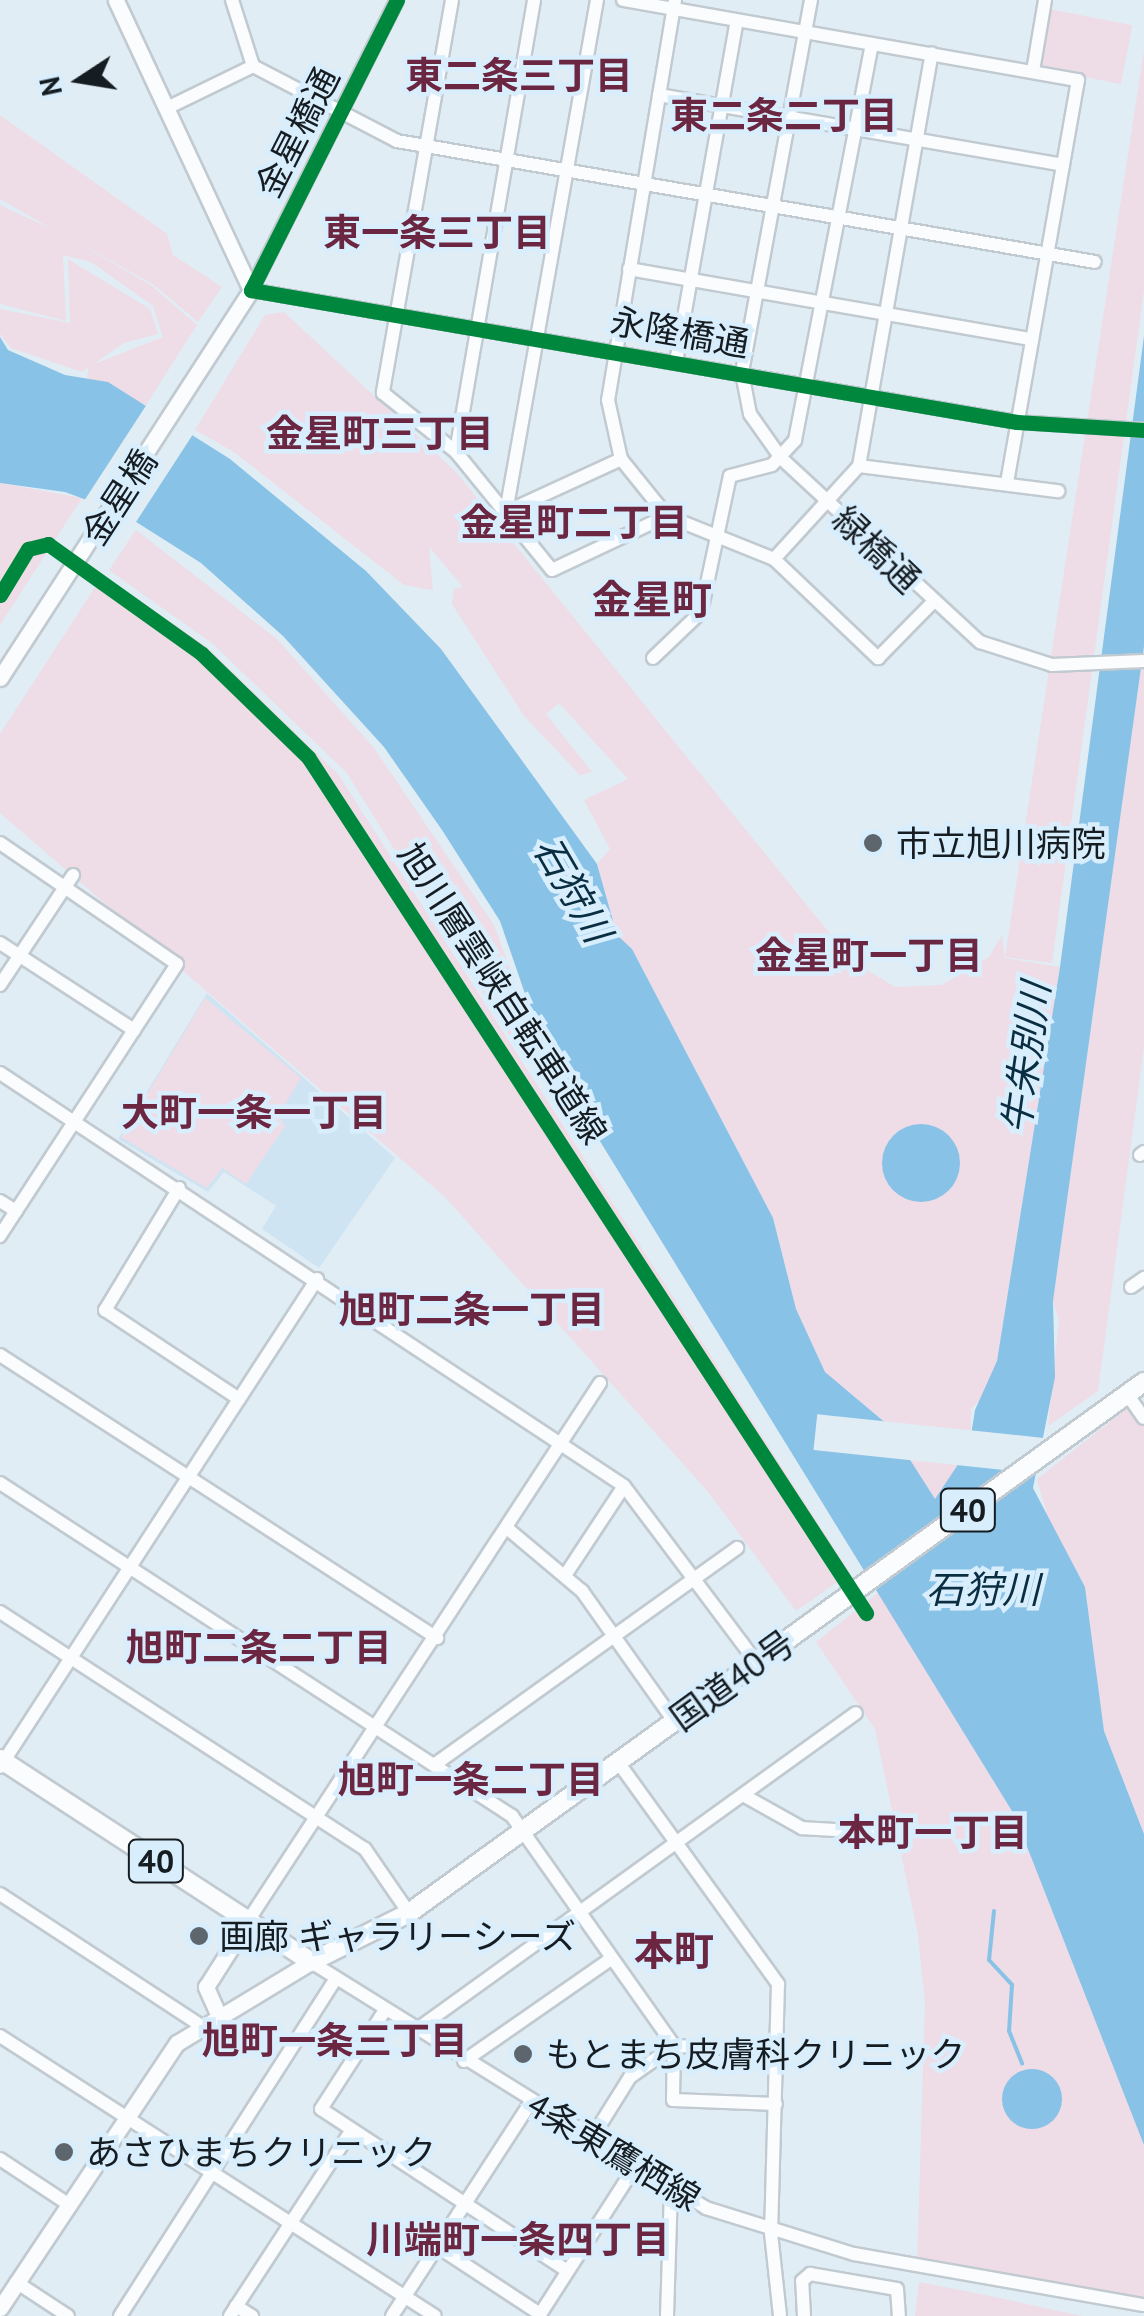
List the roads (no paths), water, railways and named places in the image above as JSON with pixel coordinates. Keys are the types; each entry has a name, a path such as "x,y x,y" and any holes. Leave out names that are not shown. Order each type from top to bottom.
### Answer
{"highway":[{"name":"国道40号","path":"311,1962 409,1913 1144,1382"},
{"name":"40","path":"1,1762 311,1962"}],"main road":[{"path":"116,0 251,290"},
{"name":"金星橋","path":"0,678 251,290"},
{"path":"218,2014 206,1988 248,1921"},
{"path":"0,2308 10,2284 68,2204 157,2067 200,2025 311,1962"}],"street":[{"path":"232,0 253,66 397,141 1094,262"},
{"name":"金星橋通","path":"251,290 396,0"},
{"path":"452,0 383,392 456,452 552,570 667,516"},
{"path":"456,452 474,328 534,0"},
{"path":"506,512 596,0"},
{"path":"623,0 674,4 738,20 1078,80 1006,484"},
{"path":"742,373 811,0"},
{"path":"1033,71 1045,0"},
{"path":"674,4 614,352 609,418 621,459 667,516 774,559 878,658 932,602"},
{"path":"676,362 738,20"},
{"path":"653,658 701,612 730,476 781,458 795,440 827,303 872,44"},
{"path":"774,559 859,466 932,54"},
{"path":"167,108 253,66"},
{"path":"660,95 1063,166"},
{"path":"629,269 1032,339"},
{"name":"永隆橋通","path":"251,290 1017,422 1144,430"},
{"name":"緑橋通","path":"742,373 750,414 781,458 932,602 980,642 1066,667 1144,662"},
{"path":"506,512 621,459"},
{"path":"859,466 1058,491"},
{"path":"0,843 68,880 178,964 0,1236"},
{"path":"0,985 68,880"},
{"path":"0,943 134,1030"},
{"path":"0,1072 317,1279 326,1294 564,1443 624,1486 756,1662"},
{"path":"179,1188 105,1310 239,1399"},
{"path":"0,1201 16,1212"},
{"path":"1132,1287 1144,1278"},
{"path":"1,1762 132,1569 317,1279"},
{"path":"0,1354 437,1638"},
{"path":"248,1921 437,1638 600,1383"},
{"path":"1127,1394 1144,1418"},
{"path":"0,1483 434,1765 522,1832 674,2046 673,2100 776,2104"},
{"path":"566,1574 624,1486"},
{"path":"508,1529 566,1574 674,1721"},
{"path":"434,1765 736,1548"},
{"path":"0,1612 365,1849 409,1913"},
{"path":"416,2030 856,1712"},
{"path":"618,1762 778,1984 771,2233 780,2316"},
{"path":"743,1795 802,1828 885,1834"},
{"path":"0,1894 200,2025"},
{"path":"464,2061 612,1958"},
{"name":"4条東鷹栖線","path":"311,1962 634,2168 671,2189 771,2233 946,2272 1144,2305"},
{"path":"120,2316 336,1978"},
{"path":"385,2010 321,2109 464,2207 568,2271"},
{"path":"0,2036 435,2316"},
{"path":"590,2141 630,2077 674,2046 777,2050"},
{"path":"392,2316 530,2102"},
{"path":"252,2316 233,2311 351,2131"},
{"path":"0,2160 68,2204"},
{"path":"438,2247 540,2315 634,2168"},
{"path":"667,2316 671,2189"},
{"path":"804,2316 802,2281 810,2274 897,2290 899,2316"},
{"path":"10,2284 68,2316"}],"water":[{"name":"石狩川","path":"1144,336 1144,646 1053,1301 1055,1377 1033,1488 1085,1587 1104,1731 1144,1834 1144,2145 1015,1816 582,1112 535,1023 500,921 384,747 283,636 201,563 122,513 65,492 0,483 0,337 8,350 65,375 108,382 230,459 366,571 441,649 597,864 617,935 632,949 773,1218 796,1309 825,1372 888,1425 935,1499 969,1448 975,1410 997,1361 1060,967"},
{"path":"921,1124 936,1127 948,1136 957,1148 957,1178 948,1190 936,1199 921,1202 906,1199 894,1190 885,1178 882,1163 885,1148 894,1136 906,1127"},
{"path":"1032,2069 1053,2078 1062,2099 1053,2120 1032,2129 1011,2120 1002,2099 1011,2078"}],"waterway":[{"path":"994,1911 989,1960 1012,1985 1009,2031 1022,2063"}],"place":[{"name":"市立旭川病院","path":"873,843"},
{"name":"画廊 ギャラリーシーズ","path":"199,1936"},
{"name":"もとまち皮膚科クリニック","path":"523,2054"},
{"name":"あさひまちクリニック","path":"64,2152"}],"district":[{"name":"東二条三丁目","path":"519,75"},
{"name":"東二条二丁目","path":"784,115"},
{"name":"東一条三丁目","path":"437,232"},
{"name":"金星町三丁目","path":"380,433"},
{"name":"金星町二丁目","path":"574,522"},
{"name":"金星町","path":"652,599"},
{"name":"金星町一丁目","path":"869,955"},
{"name":"大町一条一丁目","path":"254,1112"},
{"name":"旭町二条一丁目","path":"472,1309"},
{"name":"旭町二条二丁目","path":"259,1647"},
{"name":"旭町一条二丁目","path":"471,1779"},
{"name":"本町一丁目","path":"933,1832"},
{"name":"本町","path":"674,1950"},
{"name":"旭町一条三丁目","path":"335,2040"},
{"name":"川端町一条四丁目","path":"518,2239"}],"water label":[{"name":"牛朱別川","path":"1025,1058"}]}
